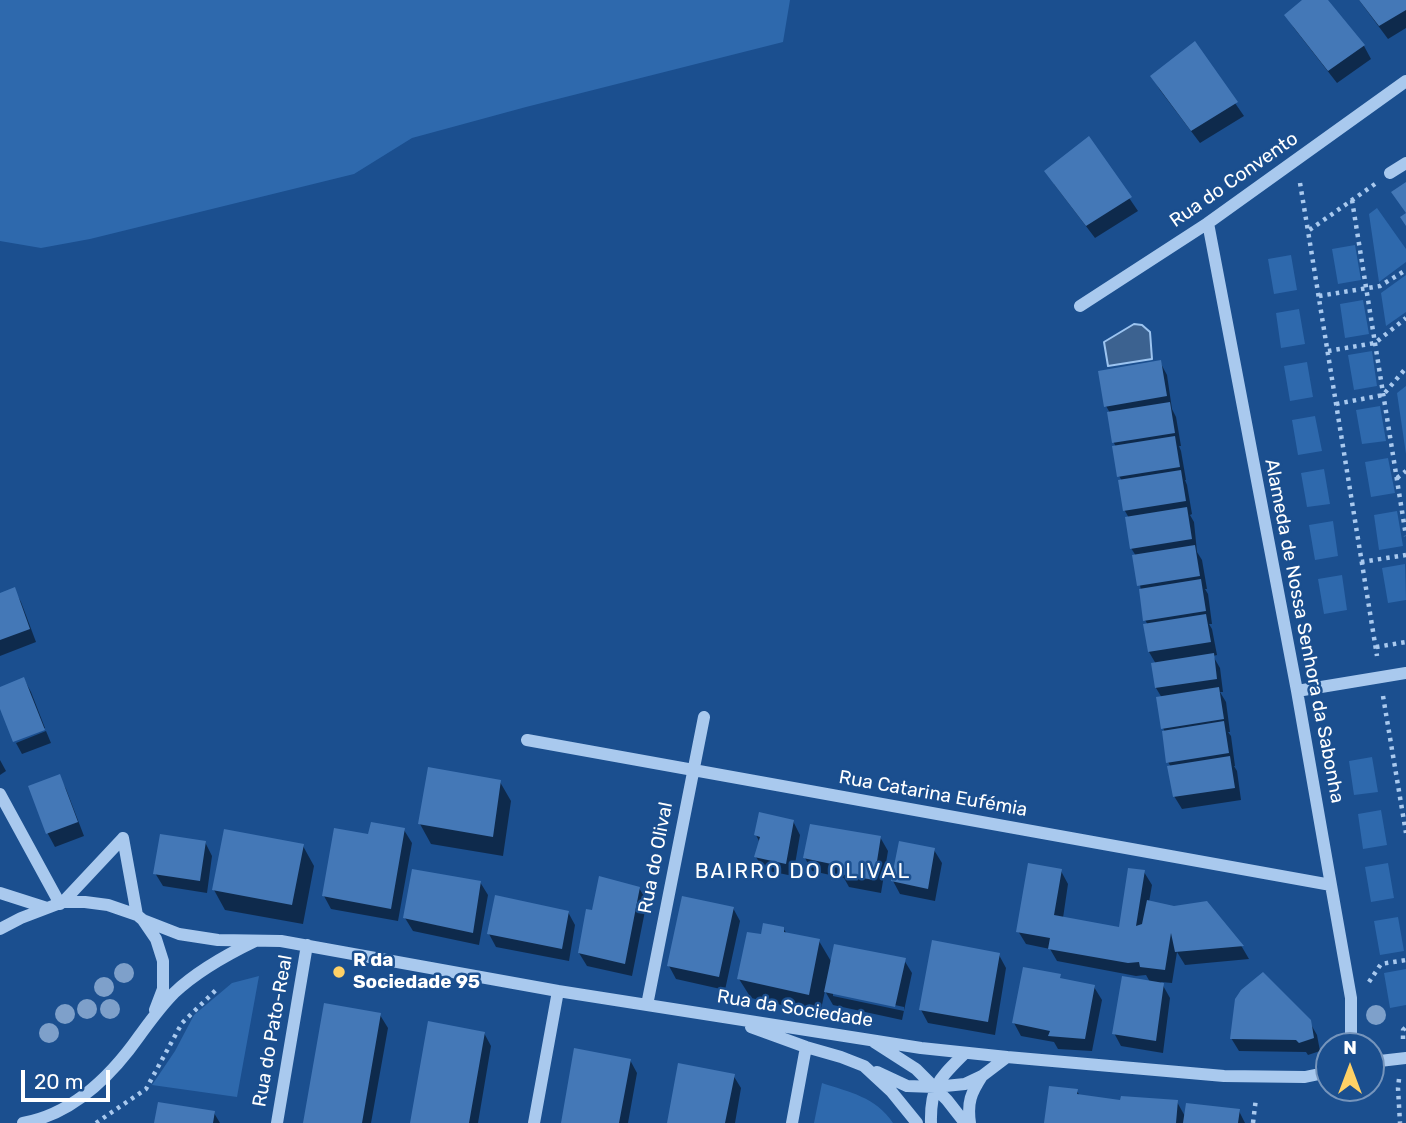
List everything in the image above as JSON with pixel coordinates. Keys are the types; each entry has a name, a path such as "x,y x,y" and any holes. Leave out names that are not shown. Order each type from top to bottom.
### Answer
{"street":[{"name":"Rua do Convento","path":"1080,306 1208,223 1406,81"},
{"path":"1390,173 1406,163"},
{"name":"Alameda de Nossa Senhora da Sabonha","path":"1208,223 1297,691 1349,990 1351,1032"},
{"path":"1297,691 1406,673"},
{"name":"Rua do Olival","path":"647,1005 704,717"},
{"name":"Rua Catarina Eufémia","path":"527,740 1331,885"},
{"path":"0,794 62,903"},
{"path":"0,929 62,903 123,838 140,917 156,939 163,961 163,989 153,1017"},
{"path":"0,892 47,908"},
{"name":"Rua da Sociedade","path":"62,903 108,905 179,934 218,940 281,940 558,991 965,1053 1224,1076 1315,1075"},
{"path":"30,1122 67,1107 93,1088 113,1069 175,992 228,954 258,940"},
{"name":"Rua do Pato-Real","path":"277,1123 307,944"},
{"path":"534,1123 558,991"},
{"path":"727,1018 841,1057 908,1086 965,1084 982,1076 1007,1057"},
{"path":"871,1040 916,1069 967,1123"},
{"path":"792,1123 806,1047"},
{"path":"931,1123 935,1087 944,1073 965,1053"},
{"path":"1385,1060 1404,1058"},
{"path":"864,1066 891,1091 917,1123"},
{"path":"967,1123 971,1093 982,1076"}],"path":[{"path":"1297,159 1406,833"},
{"path":"1308,231 1390,173"},
{"path":"1352,200 1406,536"},
{"path":"1319,296 1380,286 1406,270"},
{"path":"1328,351 1375,343 1406,318"},
{"path":"1336,404 1383,395 1406,369"},
{"path":"1397,478 1406,471"},
{"path":"1362,562 1406,555"},
{"path":"1376,648 1406,642"},
{"path":"1349,990 1367,984 1381,964 1406,960"},
{"path":"96,1123 146,1088 182,1023 223,982"},
{"path":"1400,1123 1398,1088 1404,1058"}],"shaded area":[{"path":"0,0 790,0 783,42 412,138 354,174 90,239 41,248 0,241"},
{"path":"1377,208 1406,249 1406,262 1379,282 1369,214"},
{"path":"1355,245 1361,280 1338,284 1332,249"},
{"path":"1291,255 1297,290 1274,294 1268,259"},
{"path":"1406,275 1406,312 1386,326 1381,293"},
{"path":"1363,300 1369,334 1345,338 1340,304"},
{"path":"1299,309 1305,344 1281,348 1276,313"},
{"path":"1134,324 1142,325 1150,332 1152,359 1108,366 1104,342"},
{"path":"1372,351 1377,386 1354,390 1348,355"},
{"path":"1307,362 1313,397 1290,401 1284,366"},
{"path":"1406,386 1406,454 1397,393"},
{"path":"1380,406 1386,441 1362,444 1356,410"},
{"path":"1315,416 1322,451 1298,455 1292,420"},
{"path":"1388,458 1395,493 1371,497 1365,462"},
{"path":"1324,469 1330,504 1307,507 1301,473"},
{"path":"1397,511 1403,546 1379,550 1374,515"},
{"path":"1333,521 1338,556 1315,560 1309,525"},
{"path":"1405,564 1406,600 1388,603 1382,568"},
{"path":"1342,575 1347,610 1324,614 1318,579"},
{"path":"1372,757 1378,792 1354,795 1349,761"},
{"path":"1381,810 1387,845 1363,849 1358,814"},
{"path":"1388,863 1394,898 1371,902 1365,867"},
{"path":"1398,917 1404,951 1380,955 1374,921"},
{"path":"1406,969 1406,1005 1390,1008 1384,973"},
{"path":"259,976 237,1097 152,1085 175,1051 194,1015 232,983"},
{"path":"822,1083 870,1101 893,1123 814,1123"}],"building":[{"path":"1302,0 1328,0 1365,45 1328,71 1284,15"},
{"path":"1359,0 1406,0 1406,10 1379,26"},
{"path":"1195,41 1238,102 1191,131 1150,76"},
{"path":"1089,136 1132,197 1086,226 1044,171"},
{"path":"1406,182 1406,213 1391,192"},
{"path":"1406,213 1406,226 1400,217"},
{"path":"1161,360 1167,396 1104,407 1098,371"},
{"path":"1170,402 1175,433 1112,443 1107,412"},
{"path":"1175,436 1180,467 1117,477 1112,446"},
{"path":"1181,470 1186,501 1123,511 1118,480"},
{"path":"1187,507 1192,539 1130,549 1125,517"},
{"path":"1195,545 1200,576 1137,586 1132,555"},
{"path":"1201,579 1206,611 1143,621 1139,589"},
{"path":"15,587 30,629 0,640 0,593"},
{"path":"1206,614 1211,642 1148,652 1143,624"},
{"path":"1214,653 1217,679 1155,688 1151,663"},
{"path":"24,677 45,730 13,742 0,709 0,687"},
{"path":"1219,687 1224,719 1161,729 1156,697"},
{"path":"1224,721 1229,753 1166,763 1162,731"},
{"path":"1230,756 1235,788 1173,797 1167,766"},
{"path":"428,767 501,780 493,837 418,824"},
{"path":"60,774 78,822 46,834 28,786"},
{"path":"759,812 794,820 786,864 754,857 760,837 754,835"},
{"path":"371,822 405,828 391,909 322,896 334,828 368,834"},
{"path":"810,824 881,836 874,880 840,874 841,866 803,858"},
{"path":"224,829 304,844 292,905 212,890"},
{"path":"160,834 206,841 200,881 153,874"},
{"path":"899,841 935,848 928,889 891,881"},
{"path":"1028,863 1062,869 1054,915 1119,927 1128,868 1145,870 1136,926 1142,924 1147,900 1174,906 1207,901 1244,946 1175,952 1171,933 1165,970 1140,967 1139,962 1128,963 1048,949 1050,938 1016,932"},
{"path":"412,869 481,881 473,933 403,918"},
{"path":"599,876 640,887 625,964 578,953 586,909 592,910"},
{"path":"495,895 569,911 562,949 487,934"},
{"path":"682,896 734,907 719,977 667,966"},
{"path":"763,923 784,927 784,932 820,939 809,995 737,979 747,932 761,934"},
{"path":"932,940 1000,953 988,1022 919,1010"},
{"path":"834,944 906,958 895,1007 824,992"},
{"path":"1023,967 1061,974 1060,978 1095,985 1085,1039 1048,1036 1050,1031 1012,1023"},
{"path":"1263,972 1311,1020 1314,1038 1299,1043 1296,1040 1230,1039 1235,999 1241,990"},
{"path":"1122,976 1164,983 1156,1041 1112,1034"},
{"path":"324,1003 381,1013 362,1123 303,1123"},
{"path":"428,1021 485,1032 469,1123 410,1123"},
{"path":"574,1048 631,1059 619,1123 561,1123"},
{"path":"678,1063 735,1074 725,1123 667,1123"},
{"path":"1049,1086 1078,1089 1077,1094 1120,1100 1121,1096 1178,1100 1176,1123 1044,1123"},
{"path":"158,1102 215,1111 213,1123 154,1123"},
{"path":"1186,1103 1240,1109 1238,1123 1183,1123"}],"place":[{"name":"R da Sociedade 95","path":"339,972"}],"district":[{"name":"BAIRRO DO OLIVAL","path":"803,872"}]}
